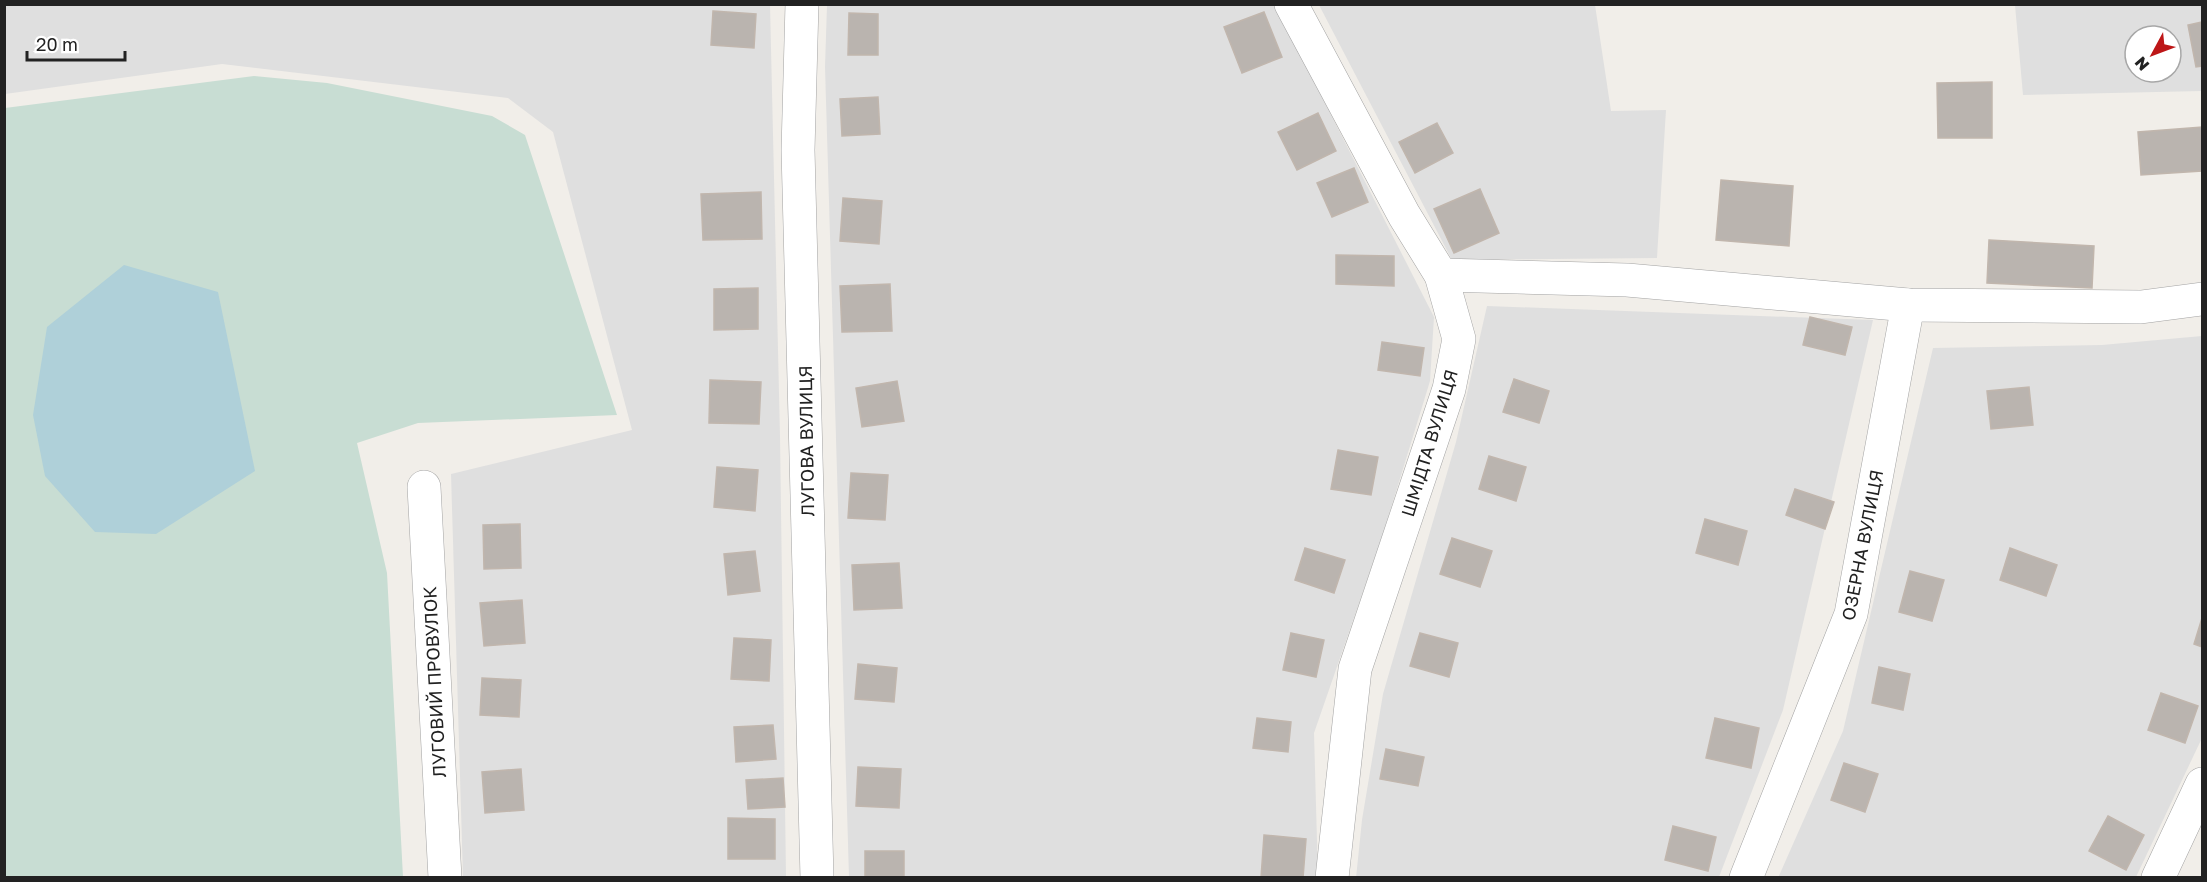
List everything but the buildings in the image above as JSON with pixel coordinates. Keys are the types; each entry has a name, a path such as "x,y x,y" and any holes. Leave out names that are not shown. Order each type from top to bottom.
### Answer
{"street":[{"name":"ЛУГОВА ВУЛИЦЯ","path":"802,4 798,150 817,878"},
{"name":"ШМІДТА ВУЛИЦЯ","path":"1291,4 1404,215 1441,275 1459,339 1449,389 1354,669 1332,878"},
{"path":"1441,275 1627,280 1908,305 2141,307 2202,299"},
{"name":"ОЗЕРНА ВУЛИЦЯ","path":"1746,878 1851,614 1908,305"},
{"name":"ЛУГОВИЙ ПРОВУЛОК","path":"423,487 445,878"},
{"path":"2158,878 2202,784"}],"shaded area":[{"path":"4,5 770,5 780,436 786,877 463,877 451,474 632,430 553,132 508,98 222,64 5,94"},
{"path":"827,5 1275,5 1434,317 1430,381 1383,534 1314,733 1318,877 849,877 825,67"},
{"path":"1319,5 1595,5 1611,111 1666,110 1657,258 1452,260"},
{"path":"2015,5 2202,5 2202,91 2023,95"},
{"path":"1487,306 1873,320 1783,710 1719,877 1356,878 1362,820 1383,694 1456,442"},
{"path":"2202,336 2202,738 2136,877 1778,878 1843,731 1933,348 2102,345"}],"green space":[{"path":"254,76 327,83 492,116 525,135 617,415 418,423 357,443 387,573 403,877 5,878 5,108"}],"water":[{"path":"124,265 218,292 255,471 156,534 95,532 45,476 33,415 47,327"}]}
